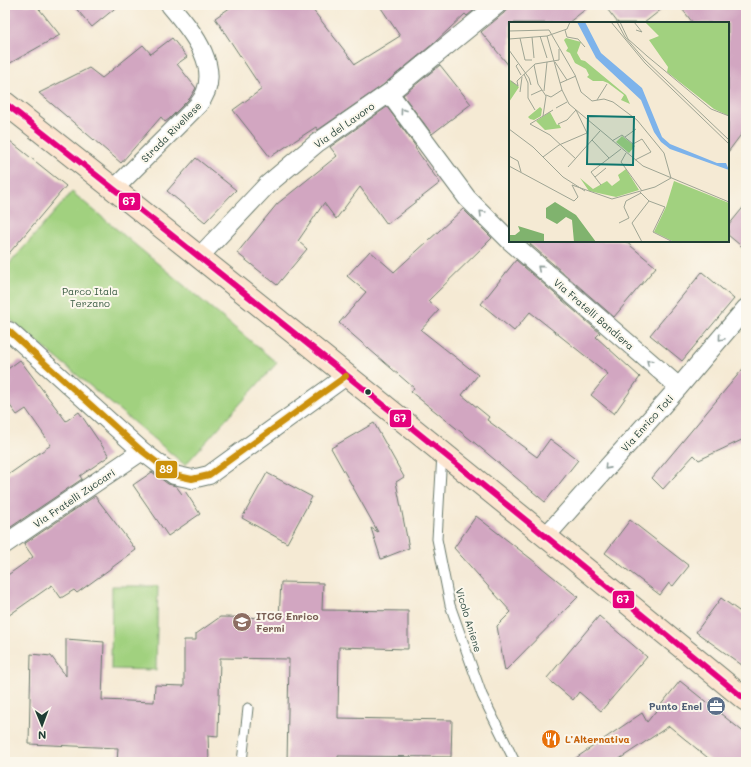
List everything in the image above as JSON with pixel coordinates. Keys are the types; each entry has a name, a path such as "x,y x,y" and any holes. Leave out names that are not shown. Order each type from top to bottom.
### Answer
{"main road":[{"path":"5,103 200,256 746,700"}],"street":[{"name":"Strada Rivellese","path":"114,189 198,105 206,93 209,83 208,72 200,46 190,29 170,5"},
{"name":"Via del Lavoro","path":"200,256 267,185 317,144 389,93 498,5"},
{"name":"Via Fratelli Bandiera","path":"389,93 467,198 509,240"},
{"name":"Via Fratelli Bandiera","path":"511,242 678,387"},
{"name":"Via Enrico Toti","path":"546,536 746,308"},
{"path":"5,334 9,331 142,451 174,475 192,479 209,475 346,376"},
{"name":"Via Fratelli Zuccari","path":"5,544 142,451"}],"lane":[{"name":"Vicolo Aniene","path":"442,453 437,539 450,605 482,696 515,762"},
{"path":"242,762 248,708"}],"green space":[{"name":"Parco Itala Terzano","path":"72,192 277,363 185,465 5,315 5,269"},
{"path":"112,586 158,586 156,670 111,669"}],"building":[{"path":"5,5 36,5 60,35 5,66"},
{"path":"73,5 119,5 92,27"},
{"path":"234,5 309,5 355,64 400,36 379,5 480,5 467,16 465,14 434,43 383,85 318,130 316,127 270,157 233,110 262,89 215,18"},
{"path":"507,5 591,5 569,22 509,22 509,66 481,32 507,9"},
{"path":"604,5 667,5 645,22 617,22"},
{"path":"679,5 746,5 746,128 729,151 729,22 692,22"},
{"path":"172,38 187,57 177,64 196,88 190,98 169,119 165,122 161,117 121,163 39,93 89,68 102,78 143,45 151,54"},
{"path":"440,65 471,104 432,134 403,95"},
{"path":"387,107 440,183 387,224 360,187 336,219 324,203 298,241 307,249 277,285 237,253 277,204 337,156 330,147"},
{"path":"5,137 66,186 5,258"},
{"path":"196,158 236,190 205,222 167,191"},
{"path":"746,204 746,250 729,236 729,225"},
{"path":"463,209 492,238 428,301 439,310 421,330 478,375 462,395 489,417 487,420 537,457 550,439 578,460 545,502 411,392 414,388 339,323 366,292 347,276 370,251 394,272"},
{"path":"531,242 626,242 656,267 614,317 530,244"},
{"path":"516,260 600,333 596,337 640,377 614,414 591,395 608,374 530,312 514,331 481,304"},
{"path":"702,272 734,299 682,361 650,335"},
{"path":"20,360 66,421 79,412 109,456 80,476 82,479 5,531 5,477 51,445 26,409 17,415 5,399 5,371"},
{"path":"746,365 746,438 699,460 694,455 663,489 652,478"},
{"path":"374,423 404,477 396,482 409,548 381,559 371,528 378,532 331,448"},
{"path":"152,472 168,484 176,486 182,494 185,491 200,514 168,536 133,485"},
{"path":"267,473 312,497 287,543 242,518"},
{"path":"95,496 136,550 77,593 74,590 61,598 52,585 5,618 5,577 33,557 24,544"},
{"path":"476,516 578,597 505,671 497,626 511,612 454,548"},
{"path":"630,520 689,566 673,586 669,583 660,595 605,553"},
{"path":"281,582 323,583 322,610 408,611 408,649 339,647 338,718 452,720 451,757 338,756 338,762 287,762 289,659 220,658 218,736 208,735 209,762 117,762 118,748 29,744 31,654 51,656 66,676 66,639 104,642 102,700 154,702 155,685 184,686 184,640 196,640 196,634 220,617 279,618"},
{"path":"721,598 746,616 746,668 696,632"},
{"path":"599,616 647,657 601,711 579,692 573,700 547,678"},
{"path":"680,681 746,734 746,762 713,762 669,726 615,762 570,762 642,713 647,722"}],"transit line":[{"name":"67","path":"5,103 562,549 746,700"},
{"name":"89","path":"5,334 9,331 142,451 174,475 192,479 209,475 346,376"}],"place":[{"name":"ITCG Enrico Fermi","path":"242,622"},
{"name":"Punto Enel","path":"716,706"},
{"name":"L’Alternativa","path":"551,739"}]}
